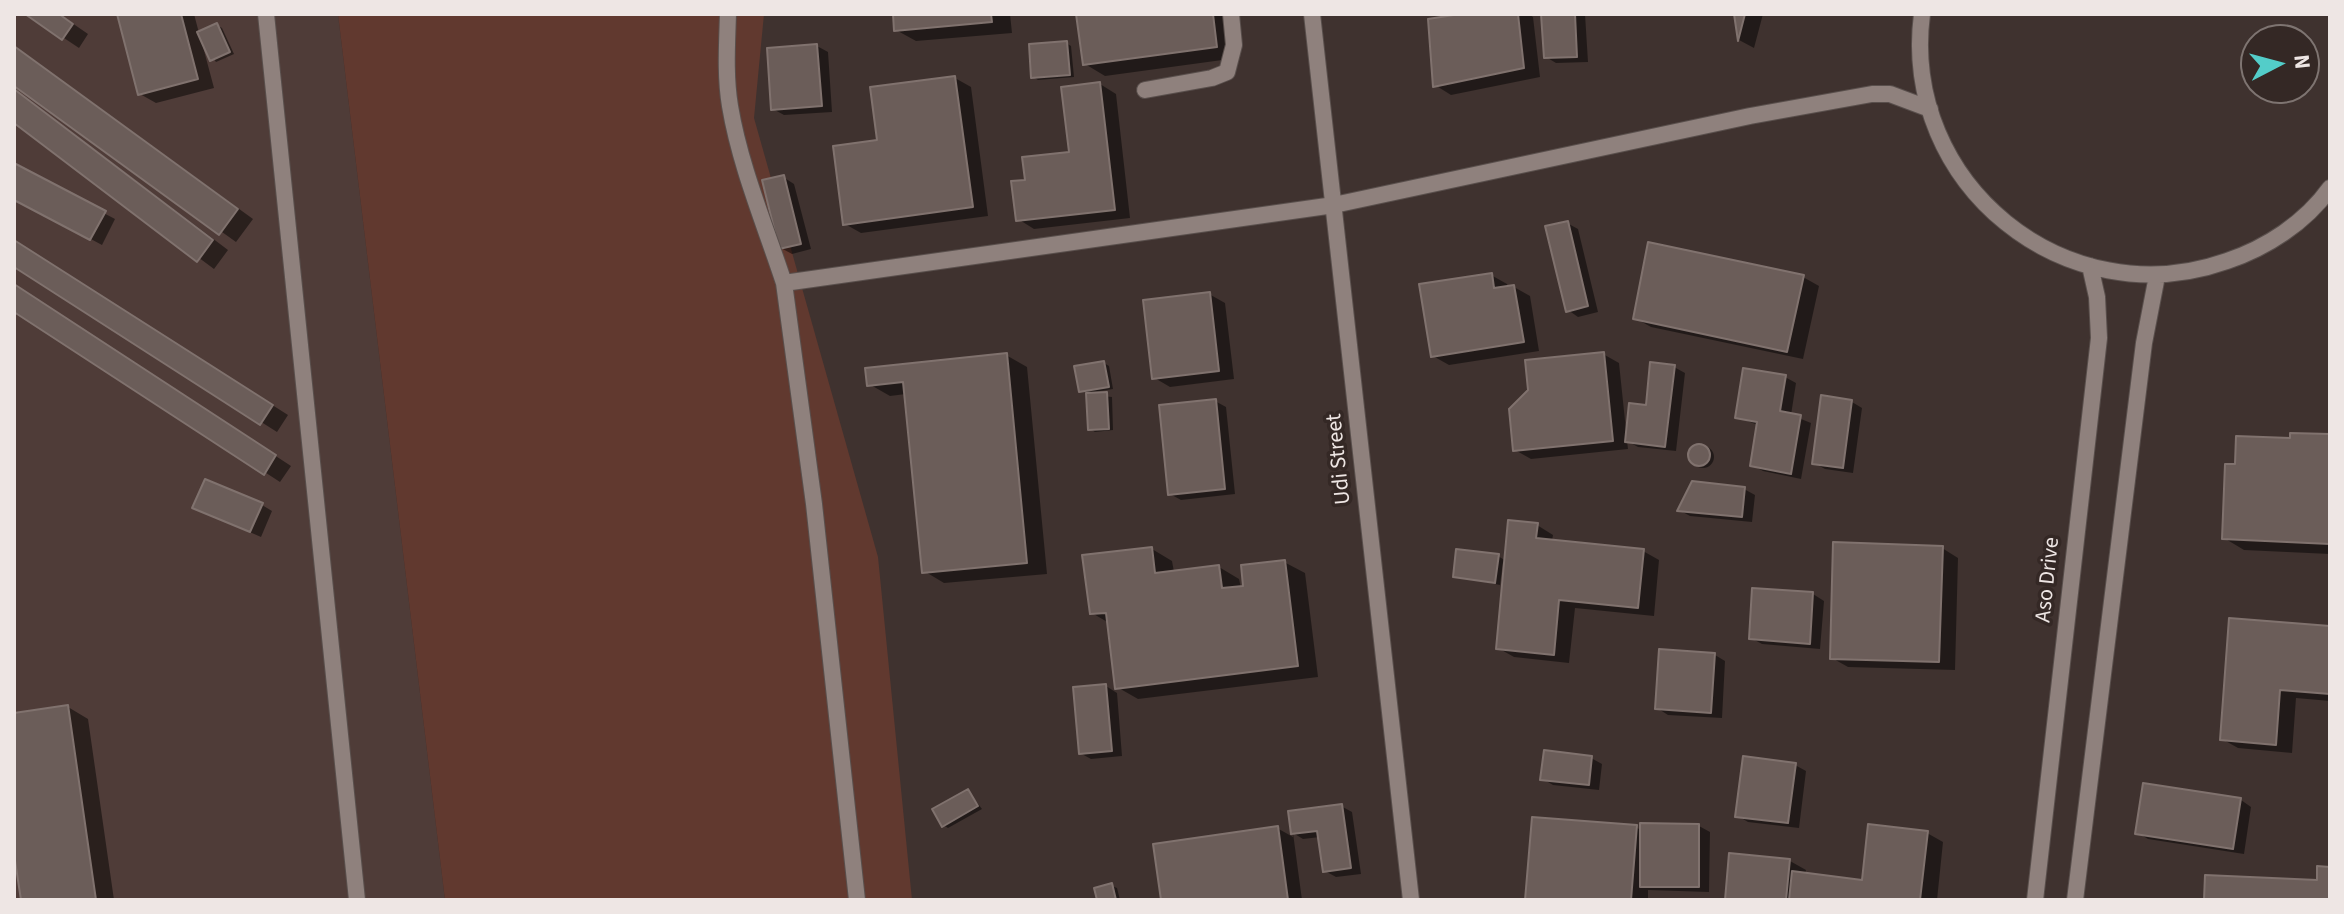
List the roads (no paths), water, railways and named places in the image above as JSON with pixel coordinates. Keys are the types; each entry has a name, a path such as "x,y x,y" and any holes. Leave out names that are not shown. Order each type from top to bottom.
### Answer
{"street":[{"path":"266,14 357,900"},
{"path":"728,14 727,70 731,107 749,177 784,283 814,504 857,900"},
{"path":"1145,90 1212,78 1227,72 1234,45 1231,14"},
{"name":"Udi Street","path":"1312,14 1411,900"},
{"path":"1922,14 1919,35 1923,82 1930,109 1957,170 1986,207 2023,237 2065,259 2110,272 2157,276 2204,270 2248,254 2288,230 2330,188"},
{"path":"784,283 1334,205 1750,116 1872,94 1890,94 1930,109"},
{"name":"Aso Drive","path":"2035,900 2099,338 2097,297 2090,266"},
{"path":"2075,900 2144,343 2157,276"}]}
